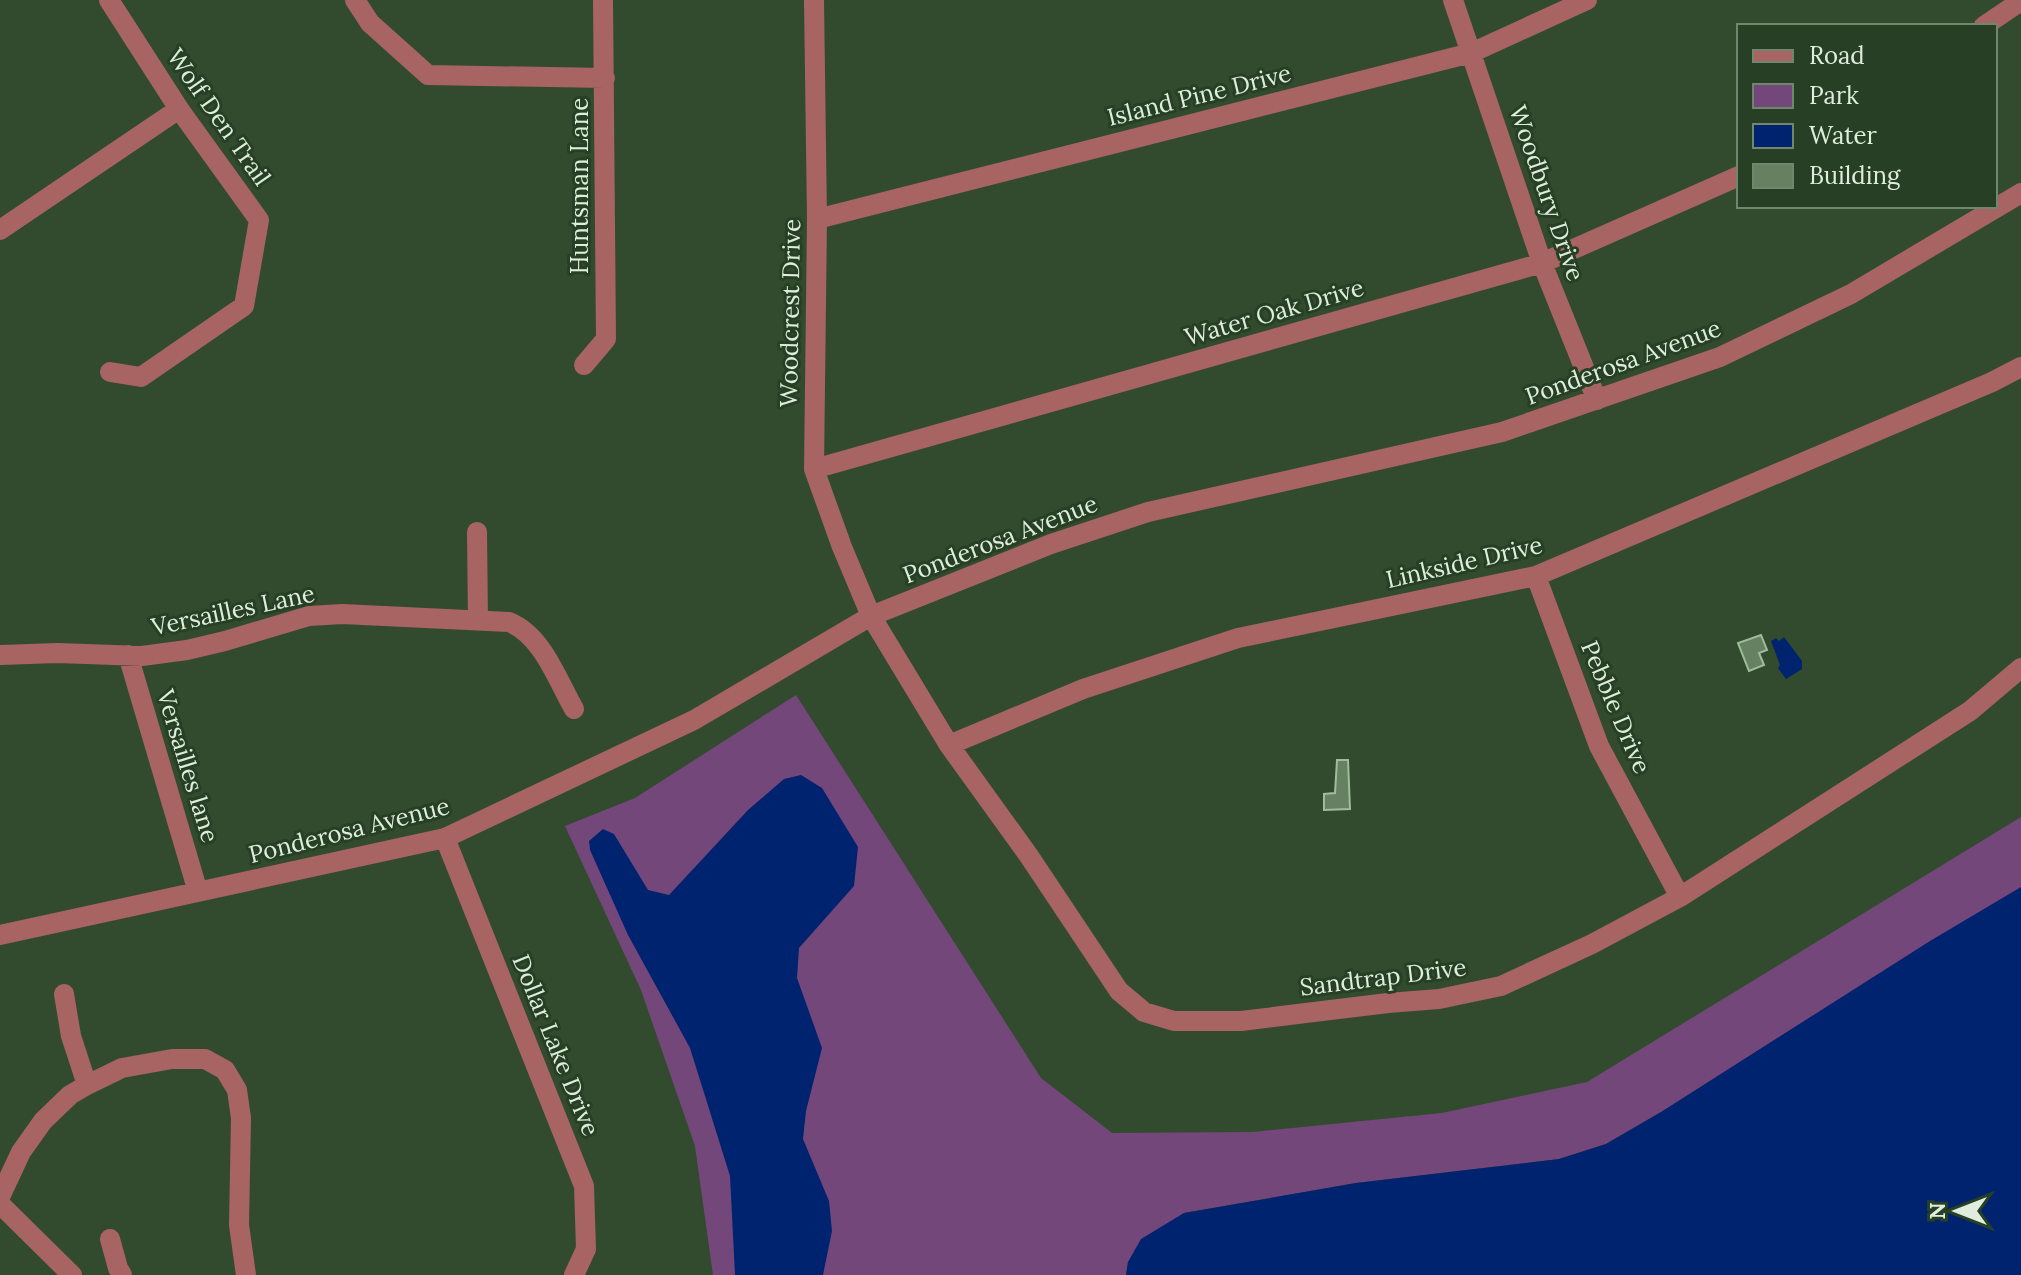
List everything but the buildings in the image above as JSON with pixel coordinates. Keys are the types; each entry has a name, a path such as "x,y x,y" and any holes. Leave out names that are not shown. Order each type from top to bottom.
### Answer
{"street":[{"name":"Wolf Den Trail","path":"109,0 179,109 259,220 244,306 141,377 110,372"},
{"path":"355,0 370,23 428,75 605,78"},
{"name":"Huntsman Lane","path":"584,365 606,339 603,0"},
{"name":"Woodcrest Drive","path":"814,0 817,219 814,469 871,616"},
{"name":"Woodbury Drive","path":"1453,0 1542,263 1597,400"},
{"name":"Island Pine Drive","path":"817,219 1471,53 1587,0"},
{"path":"1987,24 2021,1"},
{"path":"0,230 179,109"},
{"name":"Water Oak Drive","path":"814,469 1542,263 1737,177"},
{"name":"Ponderosa Avenue","path":"1997,207 2021,193"},
{"name":"Ponderosa Avenue","path":"0,935 445,838 694,720 871,616 1051,544 1148,512 1502,432 1720,357 1851,294 1996,208"},
{"name":"Linkside Drive","path":"949,745 1083,689 1238,638 1536,576 2021,367"},
{"path":"477,532 478,621"},
{"name":"Pebble Drive","path":"1536,576 1599,746 1680,897"},
{"name":"Versailles Lane","path":"0,655 58,653 142,656 225,641 309,616 342,614 509,622 524,628 539,645 574,709"},
{"name":"Sandtrap Drive","path":"871,616 949,745 1029,856 1119,991 1144,1012 1174,1021 1241,1021 1439,999 1501,986 1592,944 1680,897 1970,711 2021,668"},
{"name":"Versailles lane","path":"128,655 198,892"},
{"name":"Dollar Lake Drive","path":"445,838 584,1186 586,1249 574,1275"},
{"path":"64,994 71,1036 87,1085"},
{"path":"0,1197 21,1152 43,1121 70,1095 122,1068 172,1059 205,1059 225,1070 237,1090 241,1118 239,1225 246,1275"},
{"path":"0,1204 72,1275"},
{"path":"110,1239 122,1275"}],"green space":[{"path":"796,695 1041,1078 1112,1133 1252,1132 1442,1113 1587,1082 2021,817 2021,1275 1661,1112 1606,1144 1559,1159 1356,1183 1184,1213 1128,1262 1126,1275 713,1275 695,1146 641,990 565,826 635,798"}],"water":[{"path":"1784,637 1802,661 1802,669 1786,679 1778,668 1780,665 1771,641"},
{"path":"801,775 822,788 858,847 854,886 799,948 797,978 822,1048 806,1111 803,1139 829,1201 832,1231 823,1275 735,1275 730,1176 690,1048 628,935 590,850 589,841 603,829 614,834 648,890 669,895 748,810 784,779"},
{"path":"2021,887 2021,1275 1126,1275 1128,1262 1141,1239 1184,1213 1356,1183 1559,1159 1606,1144"}]}
